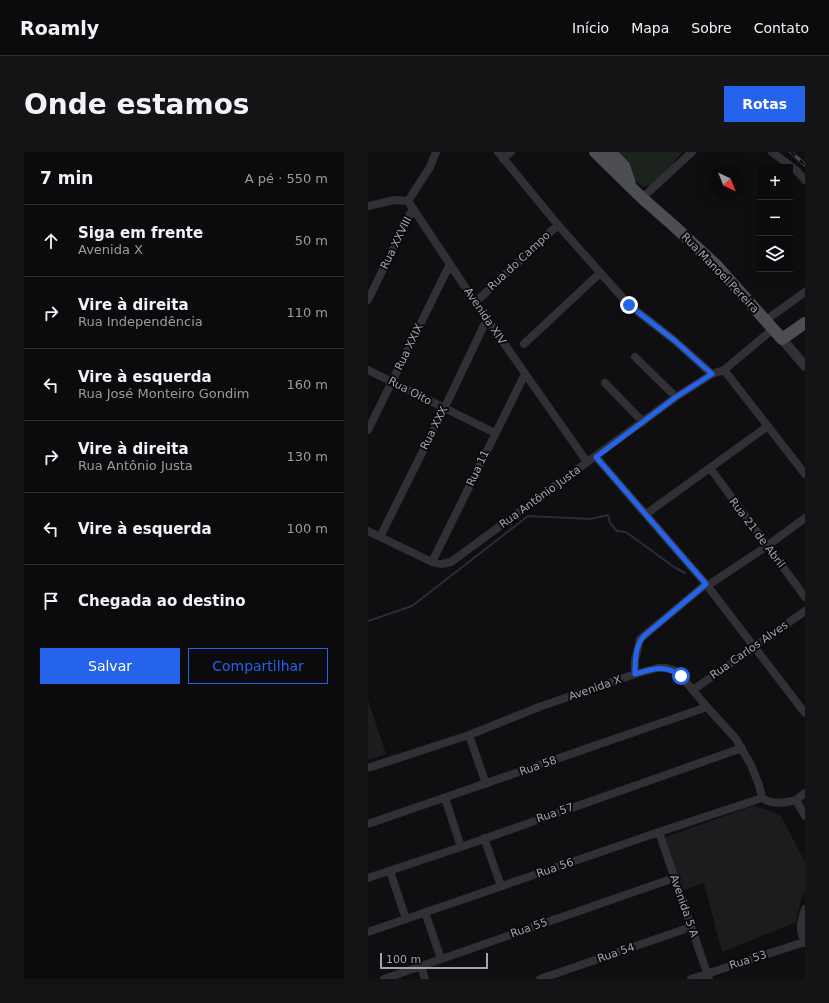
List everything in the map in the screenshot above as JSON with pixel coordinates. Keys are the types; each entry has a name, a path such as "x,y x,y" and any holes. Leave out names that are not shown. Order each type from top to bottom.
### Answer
{"main road":[{"name":"Rua Manoel Pereira","path":"595,152 642,198 717,266 782,340"},
{"name":"Rua Manoel Pereira","path":"610,152 624,166 630,186"},
{"path":"782,340 805,323"}],"street":[{"name":"Rua XXVIII","path":"368,300 410,204 430,167 436,152"},
{"path":"511,152 501,155 558,225 600,273 629,305 674,340 712,374"},
{"path":"642,198 692,152"},
{"path":"772,152 797,171 805,180"},
{"path":"368,206 394,200 410,204"},
{"name":"Avenida XIV","path":"410,204 487,319 587,462"},
{"name":"Rua do Campo","path":"480,298 558,225"},
{"name":"Rua XXIX","path":"368,430 450,264"},
{"path":"524,344 600,273"},
{"name":"Rua Antônio Justa","path":"432,562 442,564 451,562 676,397 712,374 724,370 769,324 805,292"},
{"name":"Rua XXX","path":"380,537 487,319"},
{"name":"Rua Manoel Pereira","path":"782,340 805,366"},
{"path":"635,357 676,397"},
{"name":"Rua Oito","path":"368,370 494,433"},
{"path":"724,370 805,474"},
{"name":"Rua 11","path":"432,562 462,503 494,433 525,374"},
{"path":"605,383 643,422"},
{"path":"646,514 768,426"},
{"path":"596,457 707,585 805,713"},
{"name":"Rua 21 de Abril","path":"710,468 805,598"},
{"path":"635,674 635,660 640,639 707,585 767,546 805,518"},
{"path":"368,531 432,562"},
{"name":"Rua Carlos Alves","path":"694,690 805,611"},
{"name":"Avenida X","path":"368,768 469,735 539,707 635,674 658,668 674,670 681,676 728,729 742,748 751,765 759,785 762,798"},
{"name":"Rua 58","path":"368,824 707,707"},
{"path":"469,735 486,784"},
{"name":"Rua 57","path":"368,878 461,847 742,748"},
{"path":"762,798 775,803 785,803 796,800 805,793"},
{"path":"445,798 461,847"},
{"name":"Rua 56","path":"368,932 762,798"},
{"path":"796,800 805,816"},
{"name":"Avenida 5 A","path":"659,832 708,976"},
{"path":"484,838 501,886"},
{"path":"390,871 406,919"},
{"name":"Rua 55","path":"384,979 674,878"},
{"path":"805,909 800,922 805,942"},
{"path":"425,912 441,959"},
{"name":"Rua 54","path":"540,979 691,927"},
{"name":"Rua 53","path":"691,979 708,976 805,942"},
{"path":"421,966 425,979"}],"shaded area":[{"path":"611,152 683,152 654,183 643,187 630,175"},
{"path":"368,700 386,754 368,760"},
{"path":"753,806 766,809 781,816 805,862 805,893 802,896 796,922 722,952 704,883 682,891 665,837"}],"waterway":[{"path":"368,621 412,606 528,516 590,519 608,515 610,523 617,531 626,532 674,567 685,573"}],"railway":[{"path":"791,152 805,165"}],"route":[{"path":"629,305 674,340 712,374 676,397 596,457 706,584 640,639 635,660 635,674 658,668 665,668 674,670 681,676"}]}
